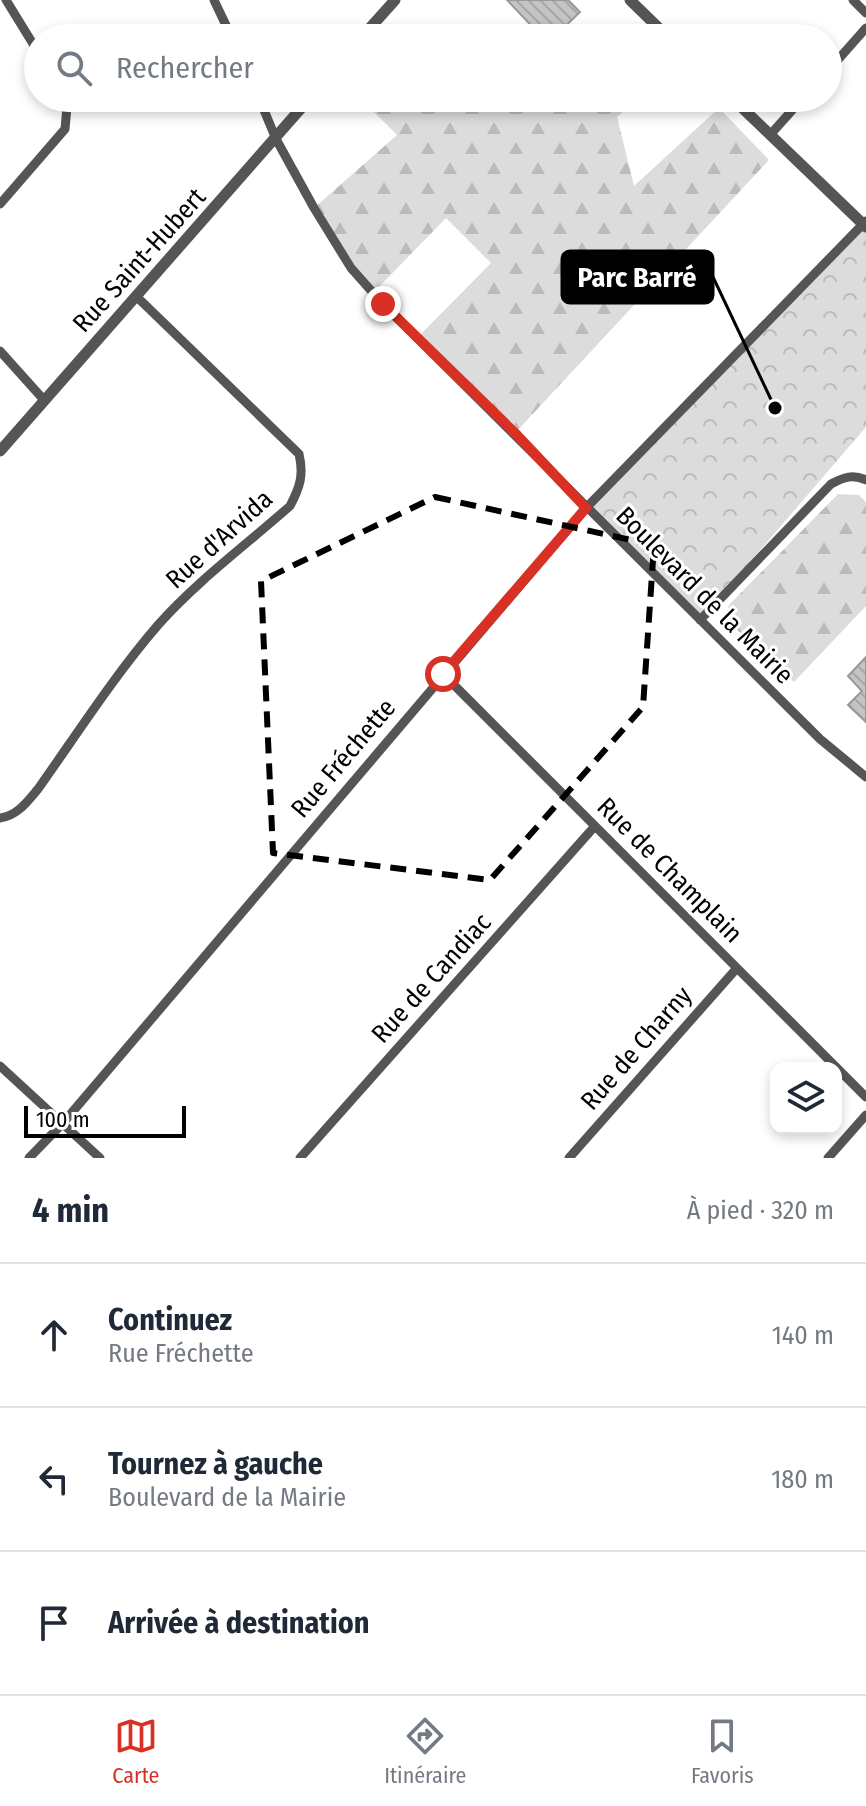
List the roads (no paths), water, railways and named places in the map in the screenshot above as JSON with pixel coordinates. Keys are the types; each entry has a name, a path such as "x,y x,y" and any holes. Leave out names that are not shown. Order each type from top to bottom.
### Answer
{"street":[{"path":"6,0 24,29"},
{"path":"214,0 225,24"},
{"path":"374,24 395,0"},
{"path":"630,0 655,24"},
{"path":"853,0 866,13"},
{"path":"842,55 866,28"},
{"path":"0,204 65,129 67,112"},
{"name":"Boulevard de la Mairie","path":"265,112 276,139 351,268 586,508 820,739 866,777"},
{"name":"Rue Saint-Hubert","path":"0,451 298,112"},
{"path":"746,112 865,224"},
{"path":"770,135 791,112"},
{"name":"Rue Fréchette","path":"29,1158 63,1123 586,508 865,224"},
{"name":"Rue d'Arvida","path":"0,818 21,809 38,789 130,660 159,625 187,596 290,506 300,488 303,470 299,454 137,297"},
{"path":"0,351 44,400"},
{"path":"700,620 831,484 856,476 866,480"},
{"name":"Rue de Champlain","path":"443,674 866,1097"},
{"name":"Rue de Candiac","path":"300,1158 595,826"},
{"name":"Rue de Charny","path":"569,1158 737,968"},
{"path":"0,1066 100,1158"},
{"path":"828,1158 866,1115"}],"place":[{"name":"Parc Barré","path":"775,408"}]}
